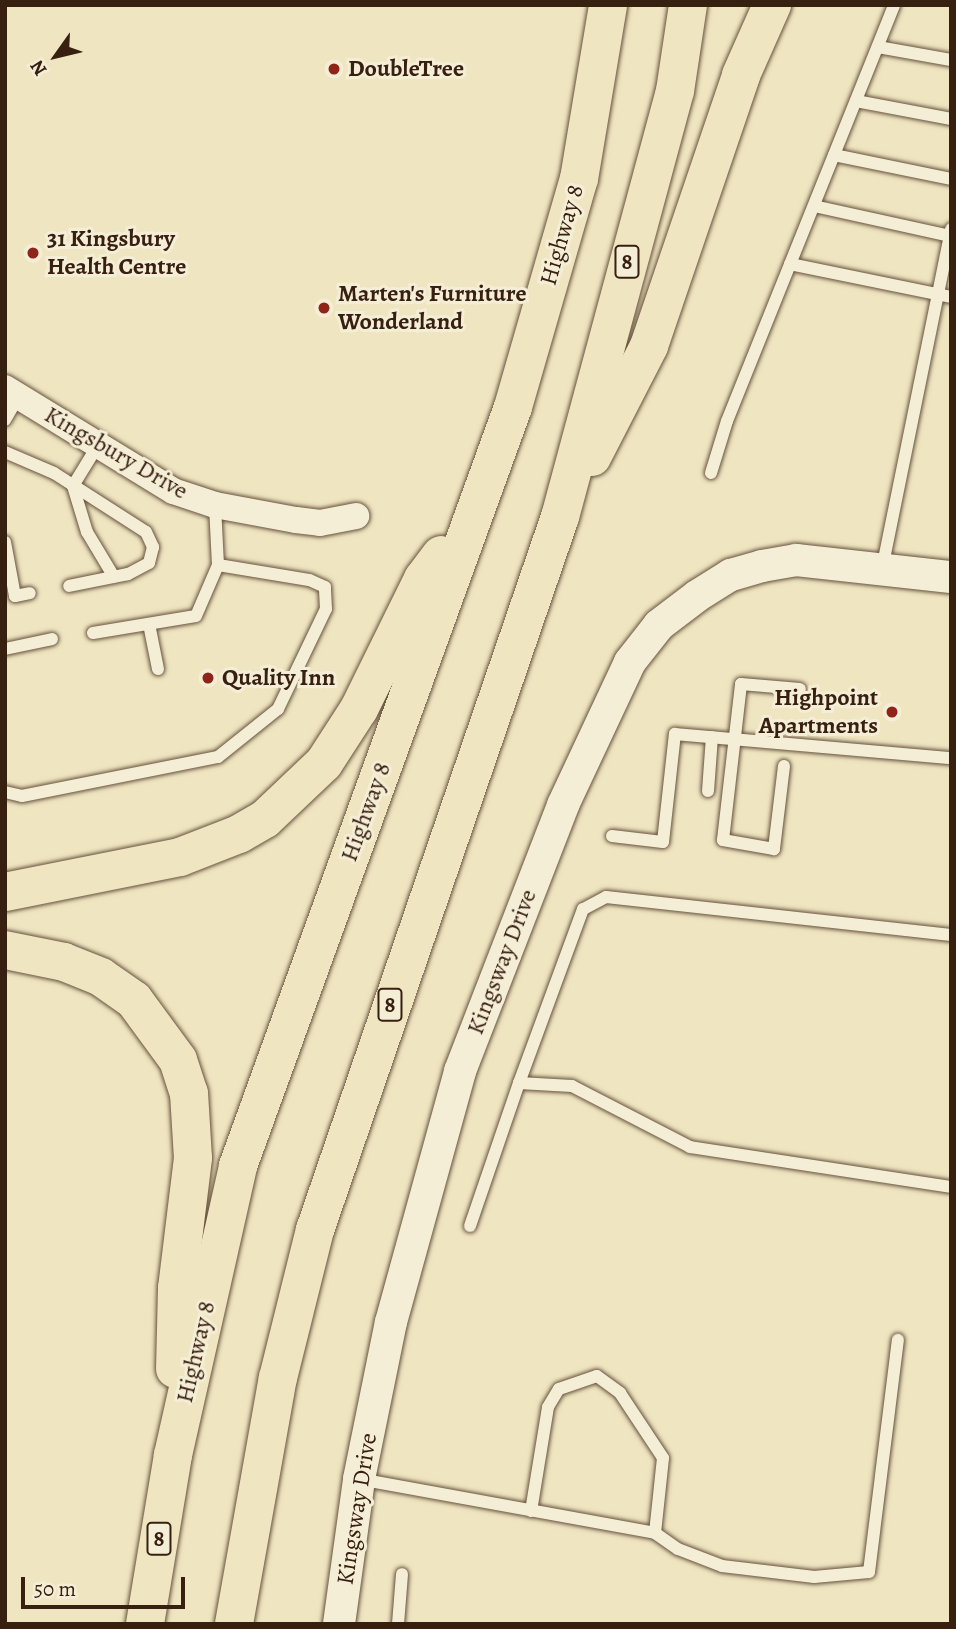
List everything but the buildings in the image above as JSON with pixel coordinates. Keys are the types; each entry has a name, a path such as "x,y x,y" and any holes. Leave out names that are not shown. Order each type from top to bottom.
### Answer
{"highway":[{"name":"Highway 8","path":"145,1624 173,1455 238,1166 513,407 579,179 608,5"},
{"name":"8","path":"234,1624 278,1378 315,1230 560,517 675,91 688,5"},
{"path":"560,517 649,346 741,75 772,5"},
{"path":"5,892 180,857 239,834 265,818 324,763 359,709 423,579 475,509"},
{"path":"5,950 64,962 101,977 134,1000 160,1031 189,1093 194,1158 177,1288 173,1455"}],"street":[{"name":"Kingsbury Drive","path":"12,392 173,491 215,505 320,523 356,516"},
{"name":"Kingsway Drive","path":"339,1624 359,1479 391,1322 460,1071 563,805 630,662 659,625 731,576 796,560 951,577"}],"lane":[{"path":"711,473 727,421 894,5"},
{"path":"878,47 951,60"},
{"path":"856,101 951,119"},
{"path":"834,155 951,179"},
{"path":"814,206 950,234 944,296 882,569"},
{"path":"790,264 944,296"},
{"path":"5,420 12,392"},
{"path":"98,444 73,486 87,532 114,577"},
{"path":"5,452 15,453 146,532 153,547 149,563 114,577 69,586"},
{"path":"93,632 196,616 218,565 215,505"},
{"path":"5,542 8,576 15,596 30,593"},
{"path":"5,792 22,796 218,757 278,709 326,609 325,587 309,580 218,565"},
{"path":"149,624 158,669"},
{"path":"5,649 52,639"},
{"path":"784,766 774,849 723,839 741,684 800,689"},
{"path":"612,835 663,842 675,734 951,758"},
{"path":"708,791 712,737"},
{"path":"470,1226 583,909 606,897 951,935"},
{"path":"519,1083 572,1086 690,1147 951,1187"},
{"path":"359,1479 655,1533 678,1549 722,1566 814,1577 869,1572 898,1340"},
{"path":"531,1511 548,1407 559,1389 597,1376 620,1393 663,1458 655,1533"},
{"path":"398,1624 402,1574"}],"place":[{"name":"DoubleTree","path":"334,69"},
{"name":"31 Kingsbury Health Centre","path":"33,253"},
{"name":"Marten's Furniture Wonderland","path":"324,308"},
{"name":"Quality Inn","path":"208,678"},
{"name":"Highpoint Apartments","path":"892,712"}]}
